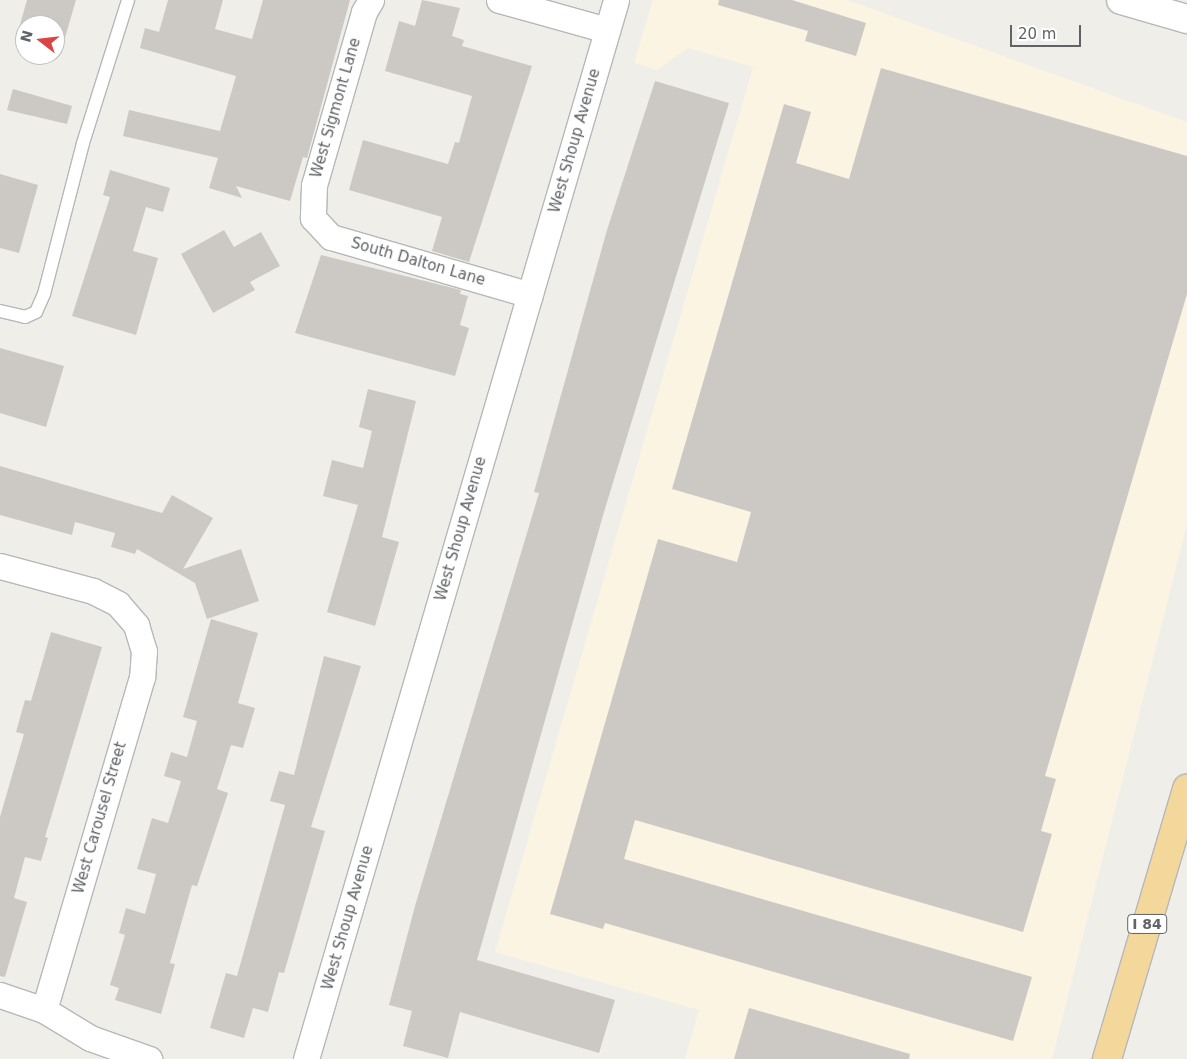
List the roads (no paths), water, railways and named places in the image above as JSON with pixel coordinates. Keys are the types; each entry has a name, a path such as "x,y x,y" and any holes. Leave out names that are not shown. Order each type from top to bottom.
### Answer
{"highway":[{"name":"I 84","path":"1108,1059 1187,789"}],"main road":[{"path":"1121,0 1187,19"}],"street":[{"name":"West Sigmont Lane","path":"312,218 314,185 364,12 371,0"},
{"path":"499,0 608,30"},
{"name":"West Shoup Avenue","path":"306,1059 616,0"},
{"name":"South Dalton Lane","path":"312,218 332,237 530,294"},
{"name":"West Carousel Street","path":"0,566 93,590 118,604 136,625 144,651 142,678 44,1010"},
{"path":"0,995 44,1010 90,1038 150,1059"}],"lane":[{"path":"0,311 25,317 36,312 44,294 88,126 128,0"}]}
